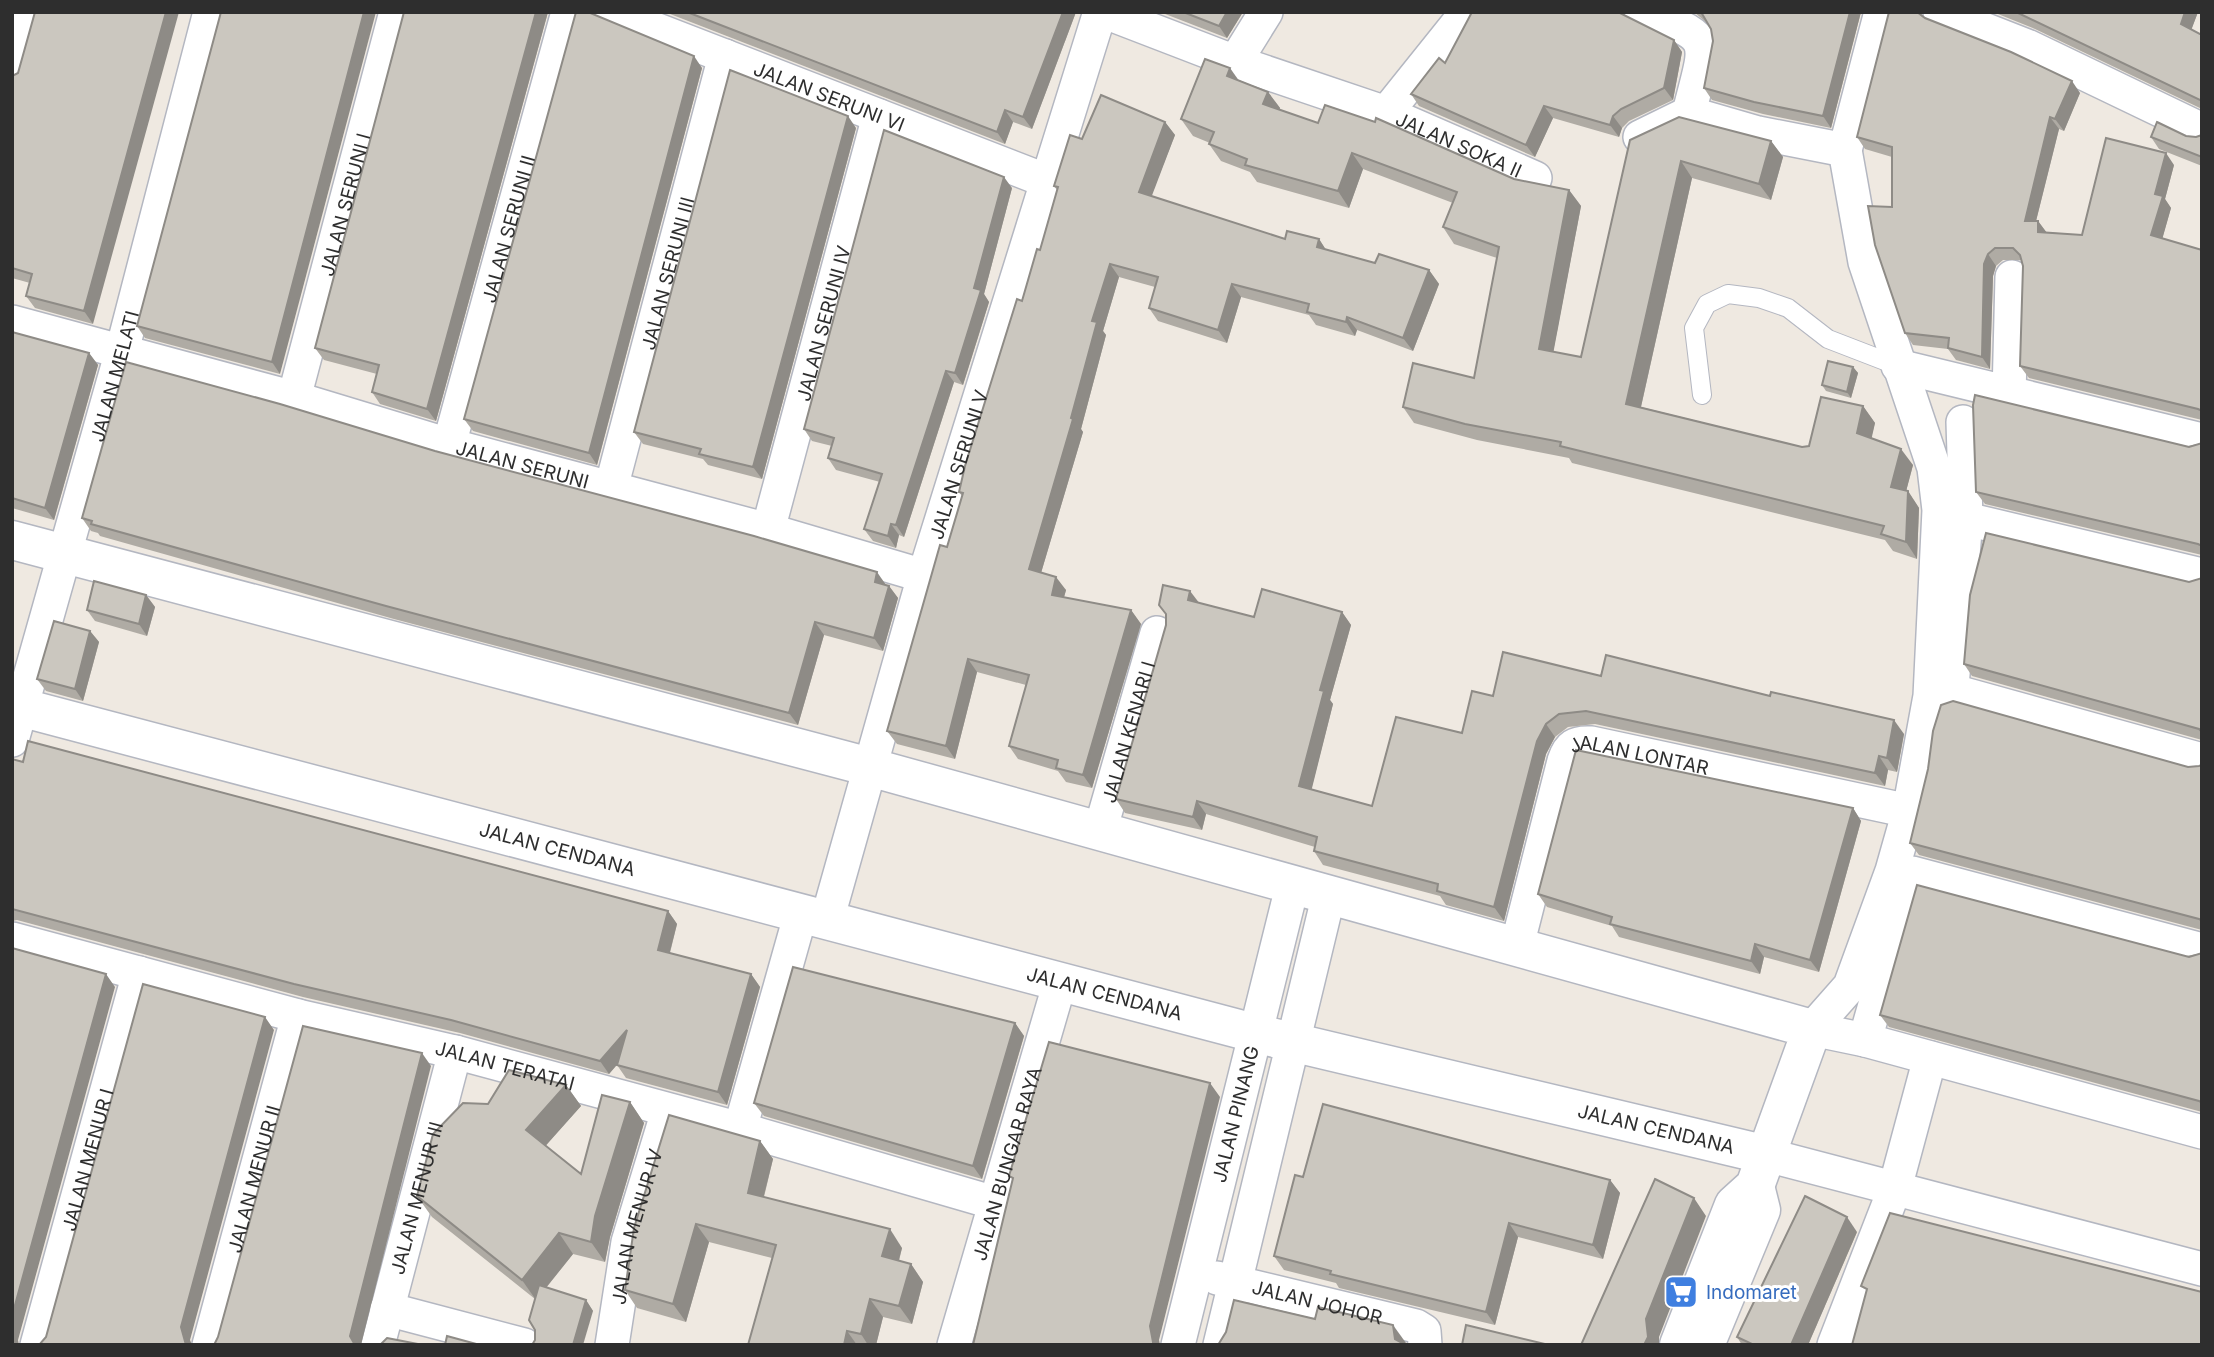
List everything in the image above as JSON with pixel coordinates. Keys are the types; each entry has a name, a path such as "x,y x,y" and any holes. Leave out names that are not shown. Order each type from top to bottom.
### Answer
{"street":[{"path":"12,73 27,12"},
{"name":"JALAN MELATI","path":"15,717 122,351 210,12"},
{"name":"JALAN SERUNI I","path":"294,398 396,12"},
{"name":"JALAN SERUNI II","path":"449,445 568,12"},
{"name":"JALAN SERUNI VI","path":"611,12 1041,179"},
{"name":"JALAN SERUNI V","path":"740,1129 862,765 917,574 1041,179 1087,12"},
{"path":"1103,12 1235,62 1386,113"},
{"name":"JALAN SERUNI V","path":"1041,179 1103,12"},
{"path":"1235,62 1266,12"},
{"name":"JALAN SOKA II","path":"1467,12 1386,113 1535,177"},
{"path":"1641,12 1686,27 1697,36 1703,47 1689,113"},
{"path":"1679,1345 1734,1205 1761,1170 1812,1030 1850,986 1892,871 1909,811 1930,696 1939,510 1934,468 1865,262 1844,150 1881,12"},
{"path":"1940,12 2027,46 2202,130"},
{"name":"JALAN SERUNI III","path":"611,488 725,56"},
{"path":"1638,138 1689,113 1758,133 1844,150"},
{"name":"JALAN SERUNI IV","path":"768,530 879,116"},
{"path":"2009,395 2012,277"},
{"name":"JALAN SERUNI","path":"12,323 294,398 449,445 768,530 917,574"},
{"path":"1898,366 2202,440"},
{"path":"1866,1040 1912,873 1953,691 1966,519 1964,422"},
{"path":"1966,519 2202,575"},
{"path":"12,540 862,765 1812,1030 1866,1040 2202,1132"},
{"name":"JALAN KENARI I","path":"1100,831 1157,633"},
{"path":"1953,691 2202,760"},
{"name":"JALAN CENDANA","path":"15,717 813,916 1761,1170 1895,1188 2202,1269"},
{"name":"JALAN LONTAR","path":"1517,946 1564,761 1568,749 1575,744 1591,743 1909,811"},
{"path":"1912,873 2202,950"},
{"name":"JALAN PINANG","path":"1220,1345 1265,1164 1293,884"},
{"name":"JALAN PINANG","path":"1178,1345 1227,1153 1276,1038 1329,894"},
{"name":"JALAN TERATAI","path":"12,939 298,1016 455,1052 740,1129 995,1203"},
{"name":"JALAN MENUR I","path":"37,1345 139,973"},
{"name":"JALAN BUNGAR RAYA","path":"954,1345 1060,982"},
{"name":"JALAN MENUR II","path":"209,1345 298,1016"},
{"name":"JALAN MENUR III","path":"378,1345 455,1052"},
{"path":"1834,1345 1895,1188 1930,1058"},
{"name":"JALAN MENUR IV","path":"612,1345 628,1242 668,1111"},
{"path":"1227,1153 1265,1164"},
{"path":"1705,1345 1760,1210 1761,1170"},
{"name":"JALAN JOHOR","path":"1197,1273 1416,1326 1424,1331 1425,1345"},
{"path":"387,1309 452,1336 524,1345"}],"lane":[{"path":"1702,395 1694,328 1707,304 1728,293 1759,298 1788,308 1828,339 1898,366"}],"building":[{"path":"35,12 166,12 84,311 26,296 32,274 12,268 12,76 18,73"},
{"path":"221,12 364,12 272,362 137,326"},
{"path":"404,12 536,12 427,409 372,392 379,365 315,348"},
{"path":"576,12 588,12 694,56 589,453 464,419"},
{"path":"687,12 1063,12 1023,117 1005,110 997,132"},
{"path":"1183,12 1227,12 1219,26"},
{"path":"1472,12 1618,12 1674,40 1664,88 1621,109 1613,116 1610,125 1544,106 1526,145 1411,94 1439,58 1445,63"},
{"path":"1701,12 1850,12 1823,116 1754,102 1704,88 1713,41 1711,29"},
{"path":"1889,12 1917,12 1925,18 2011,52 2072,81 2055,119 2050,117 2025,221 2038,221 2038,232 2082,235 2106,138 2166,153 2155,194 2163,196 2151,235 2202,250 2202,411 2020,366 2023,266 2020,255 2013,248 1995,248 1988,254 1984,264 1982,357 1948,348 1949,338 1905,333 1875,245 1868,206 1892,207 1892,147 1857,137"},
{"path":"2016,12 2185,12 2181,24 2202,35 2202,101"},
{"path":"1205,59 1230,68 1227,76 1268,92 1263,104 1318,123 1325,105 1375,122 1376,118 1514,179 1569,190 1539,349 1581,357 1630,140 1679,117 1771,141 1759,184 1681,161 1626,404 1802,447 1809,446 1821,397 1863,406 1857,433 1901,449 1891,487 1908,491 1906,542 1881,534 1884,526 1560,446 1561,442 1465,424 1403,407 1413,363 1474,378 1499,247 1443,227 1457,192 1352,153 1338,191 1245,165 1247,159 1209,144 1214,132 1181,119"},
{"path":"730,70 848,116 753,467 699,454 701,449 634,432"},
{"path":"1101,95 1165,122 1139,192 1285,239 1287,231 1319,239 1317,247 1375,263 1379,254 1429,270 1403,338 1347,317 1346,322 1307,312 1309,304 1232,284 1218,330 1149,308 1158,277 1110,264 1092,321 1097,322 1071,418 1073,419 1029,569 1056,577 1052,595 1131,610 1083,775 1056,768 1058,760 1009,746 1029,675 968,659 946,746 887,731 940,545 947,547 963,493 959,492 965,466 1017,299 1022,301 1037,249 1040,250 1058,187 1054,186 1070,135 1082,139"},
{"path":"2157,122 2186,136 2202,135 2202,157 2151,137"},
{"path":"884,130 1004,177 974,288 981,290 955,373 946,371 896,525 891,524 888,536 864,529 882,474 828,458 834,438 804,429"},
{"path":"12,332 89,353 45,508 12,498"},
{"path":"1828,361 1853,367 1847,392 1822,385"},
{"path":"126,362 280,404 435,451 754,536 877,572 875,582 889,586 874,638 815,622 789,713 91,524 92,521 82,518"},
{"path":"1975,395 2189,447 2202,443 2202,546 1976,492 1973,405"},
{"path":"1986,533 2189,582 2202,578 2202,732 1964,664 1970,595"},
{"path":"94,581 146,595 139,624 87,610"},
{"path":"1163,585 1190,591 1188,600 1254,617 1262,589 1342,612 1320,690 1324,691 1299,786 1372,806 1396,717 1462,733 1472,691 1493,696 1503,652 1601,676 1606,655 1770,696 1771,692 1894,720 1887,758 1879,756 1875,773 1586,711 1559,714 1546,724 1537,741 1494,907 1437,891 1438,884 1314,851 1317,837 1197,801 1193,817 1116,799 1166,625 1166,614 1159,605"},
{"path":"54,621 90,631 75,689 37,679"},
{"path":"1953,701 2188,767 2202,765 2202,921 1910,843 1928,769 1933,731 1941,705"},
{"path":"28,741 668,911 658,950 751,974 718,1092 617,1065 627,1030 600,1061 451,1020 294,984 12,909 12,759 23,762"},
{"path":"1576,750 1853,808 1810,960 1755,944 1751,961 1610,924 1612,917 1538,894"},
{"path":"1917,885 2189,957 2202,953 2202,1103 1880,1015"},
{"path":"12,948 106,974 12,1316"},
{"path":"793,967 1015,1023 973,1166 754,1103"},
{"path":"143,984 265,1017 181,1327 186,1345 39,1345 46,1337"},
{"path":"303,1026 422,1053 350,1336 355,1345 214,1345 218,1337"},
{"path":"1049,1042 1210,1083 1150,1326 1153,1345 973,1345 1013,1178 1009,1176"},
{"path":"509,1070 566,1085 526,1130 581,1174 602,1095 630,1102 595,1216 591,1242 559,1233 522,1280 417,1196 433,1134 463,1103 488,1104"},
{"path":"1323,1104 1610,1180 1593,1245 1509,1223 1486,1312 1330,1274 1331,1271 1274,1256 1295,1175 1303,1177"},
{"path":"669,1115 760,1141 748,1193 890,1229 882,1256 911,1264 899,1306 870,1299 861,1334 847,1331 844,1345 748,1345 776,1245 696,1224 673,1304 625,1290 634,1228"},
{"path":"1655,1179 1694,1198 1646,1319 1648,1337 1644,1345 1581,1345"},
{"path":"1805,1196 1847,1217 1791,1345 1754,1345 1737,1337"},
{"path":"1890,1213 2202,1292 2202,1345 1852,1345 1867,1289 1861,1286"},
{"path":"539,1285 586,1300 573,1345 532,1345 535,1330 529,1320"},
{"path":"1234,1300 1315,1319 1318,1307 1393,1325 1395,1339 1406,1345 1218,1345 1226,1332"},
{"path":"1466,1325 1549,1345 1462,1345"},
{"path":"447,1336 480,1345 445,1345"},
{"path":"387,1338 423,1345 380,1345"}],"place":[{"name":"Indomaret","path":"1681,1292"}]}
